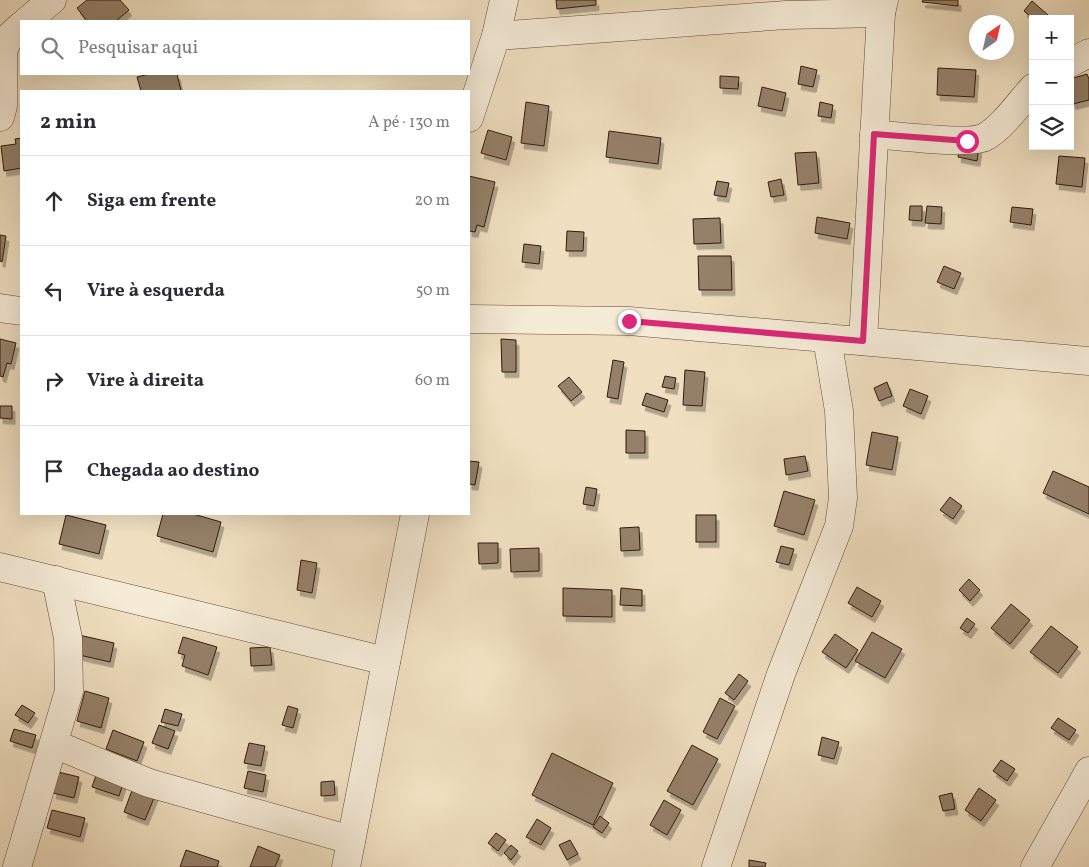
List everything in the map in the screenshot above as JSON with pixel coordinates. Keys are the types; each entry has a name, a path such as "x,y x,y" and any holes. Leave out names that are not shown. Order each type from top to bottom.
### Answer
{"street":[{"path":"28,20 52,0"},
{"path":"470,115 496,36 504,0"},
{"path":"496,36 882,7 863,341"},
{"path":"0,117 3,106 2,51 8,37 20,27"},
{"path":"1074,61 1089,53"},
{"path":"874,134 967,141 984,138 997,128 1029,92"},
{"path":"0,308 20,311"},
{"path":"470,319 629,321 1089,361"},
{"path":"716,867 781,674 839,526 843,498 839,411 827,338"},
{"path":"346,867 415,515"},
{"path":"0,567 386,661"},
{"path":"17,867 69,691 68,638 56,580"},
{"path":"54,744 148,783 351,840"},
{"path":"1035,867 1080,800 1089,771"}],"building":[{"path":"87,0 120,0 129,10 117,20 86,20 77,8"},
{"path":"556,0 596,0 596,5 557,9"},
{"path":"923,0 958,0 958,6 922,2"},
{"path":"1032,1 1048,15 1029,15 1024,11"},
{"path":"801,66 817,70 813,87 798,84"},
{"path":"938,68 976,70 974,97 937,95"},
{"path":"1087,74 1089,79 1089,100 1074,104 1074,78"},
{"path":"145,75 177,75 181,90 141,90 137,77"},
{"path":"720,76 739,77 738,89 720,88"},
{"path":"762,87 786,93 782,111 758,106"},
{"path":"526,102 549,106 544,146 521,143"},
{"path":"820,102 833,105 831,118 818,116"},
{"path":"488,130 512,137 506,160 481,153"},
{"path":"609,131 661,138 658,164 606,157"},
{"path":"20,138 20,168 4,171 1,146 16,144 15,139"},
{"path":"960,144 979,147 977,161 958,157"},
{"path":"816,152 819,183 798,185 795,153"},
{"path":"1059,156 1085,158 1082,187 1056,184"},
{"path":"470,176 495,182 484,227 477,225 475,232 470,231"},
{"path":"781,179 784,195 771,197 768,182"},
{"path":"717,181 729,183 726,197 714,195"},
{"path":"910,206 922,206 922,221 909,220"},
{"path":"927,206 942,207 941,224 925,223"},
{"path":"1012,207 1033,209 1031,225 1010,222"},
{"path":"817,217 850,223 847,239 815,233"},
{"path":"720,218 721,243 694,244 693,219"},
{"path":"567,231 584,232 583,251 566,251"},
{"path":"0,235 6,236 2,262 0,261"},
{"path":"524,244 541,246 539,264 522,262"},
{"path":"698,256 731,256 732,290 699,290"},
{"path":"944,266 961,273 954,289 937,282"},
{"path":"0,339 16,343 11,364 7,363 3,377 0,376"},
{"path":"501,339 516,340 516,372 502,372"},
{"path":"613,360 624,362 618,399 607,397"},
{"path":"685,370 705,372 702,406 683,405"},
{"path":"665,376 676,378 674,389 662,387"},
{"path":"569,377 582,392 571,401 558,386"},
{"path":"887,382 892,396 879,401 874,388"},
{"path":"910,389 928,396 921,414 903,406"},
{"path":"646,393 668,400 664,412 642,405"},
{"path":"0,406 12,406 12,419 0,418"},
{"path":"626,430 645,431 645,453 626,453"},
{"path":"872,432 898,437 892,470 866,465"},
{"path":"805,456 808,471 786,475 784,459"},
{"path":"470,461 479,462 475,485 470,484"},
{"path":"1053,471 1089,487 1089,514 1043,493"},
{"path":"586,487 597,489 594,506 583,504"},
{"path":"784,491 815,500 804,535 774,526"},
{"path":"950,497 962,506 953,519 940,510"},
{"path":"66,515 106,525 99,554 59,544"},
{"path":"163,515 196,515 221,522 213,552 157,536"},
{"path":"696,515 716,515 716,542 696,542"},
{"path":"639,527 640,550 621,551 620,528"},
{"path":"478,543 498,543 498,563 479,564"},
{"path":"781,546 794,549 789,565 776,562"},
{"path":"539,548 539,571 511,572 510,549"},
{"path":"301,560 317,563 312,593 297,590"},
{"path":"969,579 980,590 970,601 959,590"},
{"path":"857,587 881,601 872,617 848,603"},
{"path":"563,588 612,590 612,617 563,616"},
{"path":"621,588 642,590 642,606 620,605"},
{"path":"1011,604 1030,620 1010,644 991,628"},
{"path":"967,618 975,624 968,633 960,628"},
{"path":"1051,626 1078,647 1058,673 1030,652"},
{"path":"872,632 902,649 885,678 855,661"},
{"path":"835,634 858,650 846,668 822,652"},
{"path":"79,635 114,643 110,662 75,654"},
{"path":"183,637 217,647 208,675 182,666 185,655 178,653"},
{"path":"270,647 272,665 251,666 250,648"},
{"path":"739,674 748,681 734,700 725,693"},
{"path":"85,691 109,698 101,728 77,721"},
{"path":"720,698 735,706 717,739 703,732"},
{"path":"22,705 35,713 28,723 15,715"},
{"path":"288,706 298,709 293,728 282,725"},
{"path":"165,709 182,714 178,726 161,722"},
{"path":"1058,718 1076,730 1069,740 1051,728"},
{"path":"159,725 175,731 168,749 152,743"},
{"path":"14,729 36,735 32,748 10,741"},
{"path":"113,730 144,742 137,761 106,749"},
{"path":"822,737 839,742 834,759 818,755"},
{"path":"249,743 265,746 261,766 244,763"},
{"path":"692,745 718,759 693,805 667,791"},
{"path":"552,753 613,783 593,825 532,795"},
{"path":"1001,760 1015,769 1007,781 993,771"},
{"path":"98,769 125,778 119,796 92,787"},
{"path":"248,771 266,775 263,792 244,788"},
{"path":"58,772 79,777 74,798 53,793"},
{"path":"334,781 335,795 321,796 321,782"},
{"path":"134,785 156,793 145,820 124,812"},
{"path":"979,788 996,800 981,821 965,810"},
{"path":"952,793 955,809 943,811 939,796"},
{"path":"664,800 681,810 667,835 650,825"},
{"path":"52,810 85,818 80,837 47,828"},
{"path":"600,816 609,823 602,833 593,827"},
{"path":"537,819 551,828 541,845 526,837"},
{"path":"496,833 506,840 498,851 488,843"},
{"path":"570,840 578,854 567,860 559,845"},
{"path":"511,845 518,851 511,860 504,853"},
{"path":"258,846 280,855 275,867 250,867"},
{"path":"186,850 219,861 217,867 180,867"},
{"path":"749,860 766,863 765,867 749,867"}],"route":[{"path":"629,321 863,341 874,134 967,141"}]}
